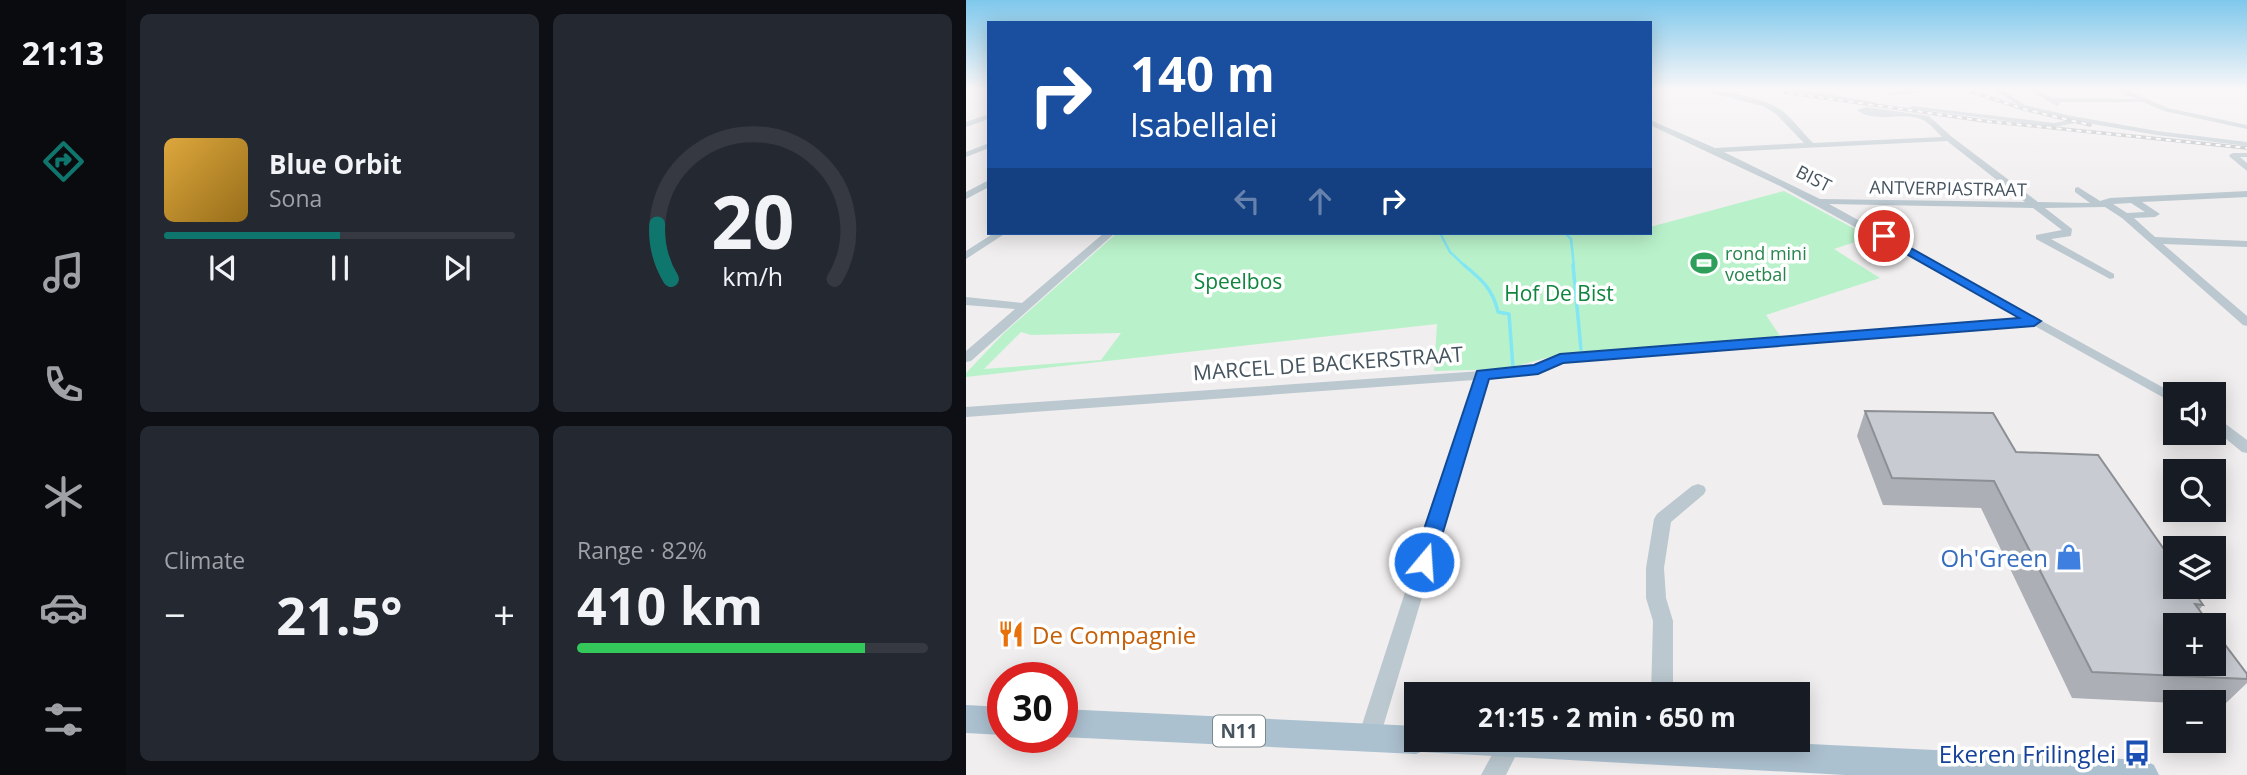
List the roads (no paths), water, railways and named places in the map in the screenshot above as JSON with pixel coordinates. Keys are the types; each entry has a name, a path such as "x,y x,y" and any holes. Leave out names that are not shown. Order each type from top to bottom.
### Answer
{"main road":[{"path":"966,719 987,720"},
{"name":"N11","path":"1078,724 1404,739"},
{"path":"1761,752 2144,775"}],"street":[{"name":"BIST","path":"1660,126 1818,201 2163,393"},
{"path":"1792,126 1810,145"},
{"path":"1934,126 2067,229 2067,234 2040,237 2110,276"},
{"path":"2122,126 2247,144"},
{"path":"2189,126 2208,139"},
{"path":"1715,150 1949,139"},
{"path":"966,155 987,146"},
{"path":"2243,155 2234,155 2234,158 2247,168"},
{"path":"966,196 987,184"},
{"path":"2078,190 2125,216 2247,322"},
{"name":"ANTVERPIASTRAAT","path":"1818,201 2036,206 2247,194"},
{"path":"2125,216 2155,214 2133,201"},
{"path":"966,256 998,235"},
{"path":"966,358 1108,235"},
{"path":"2153,240 2247,244"},
{"path":"966,301 1026,307"},
{"path":"1482,375 1538,369 1560,359 2034,321"},
{"name":"MARCEL DE BACKERSTRAAT","path":"966,412 1482,375 1368,737"},
{"path":"2226,431 2246,445"},
{"path":"1662,682 1663,621 1656,598 1655,568 1662,519 1698,490"},
{"path":"1493,775 1506,752"}],"waterway":[{"path":"1441,235 1450,252 1466,267"},
{"path":"1567,235 1571,239 1574,267"},
{"path":"1464,265 1486,285 1498,312 1509,314 1513,368"},
{"path":"1573,265 1581,349"}],"railway":[{"path":"2035,126 2247,148"}],"place":[{"name":"rond mini voetbal","path":"1704,263"},
{"name":"Oh'Green","path":"2069,557"},
{"name":"De Compagnie","path":"1011,634"},
{"name":"Ekeren Frilinglei","path":"2137,753"}],"park label":[{"name":"Speelbos","path":"1238,281"},
{"name":"Hof De Bist","path":"1559,293"}]}
